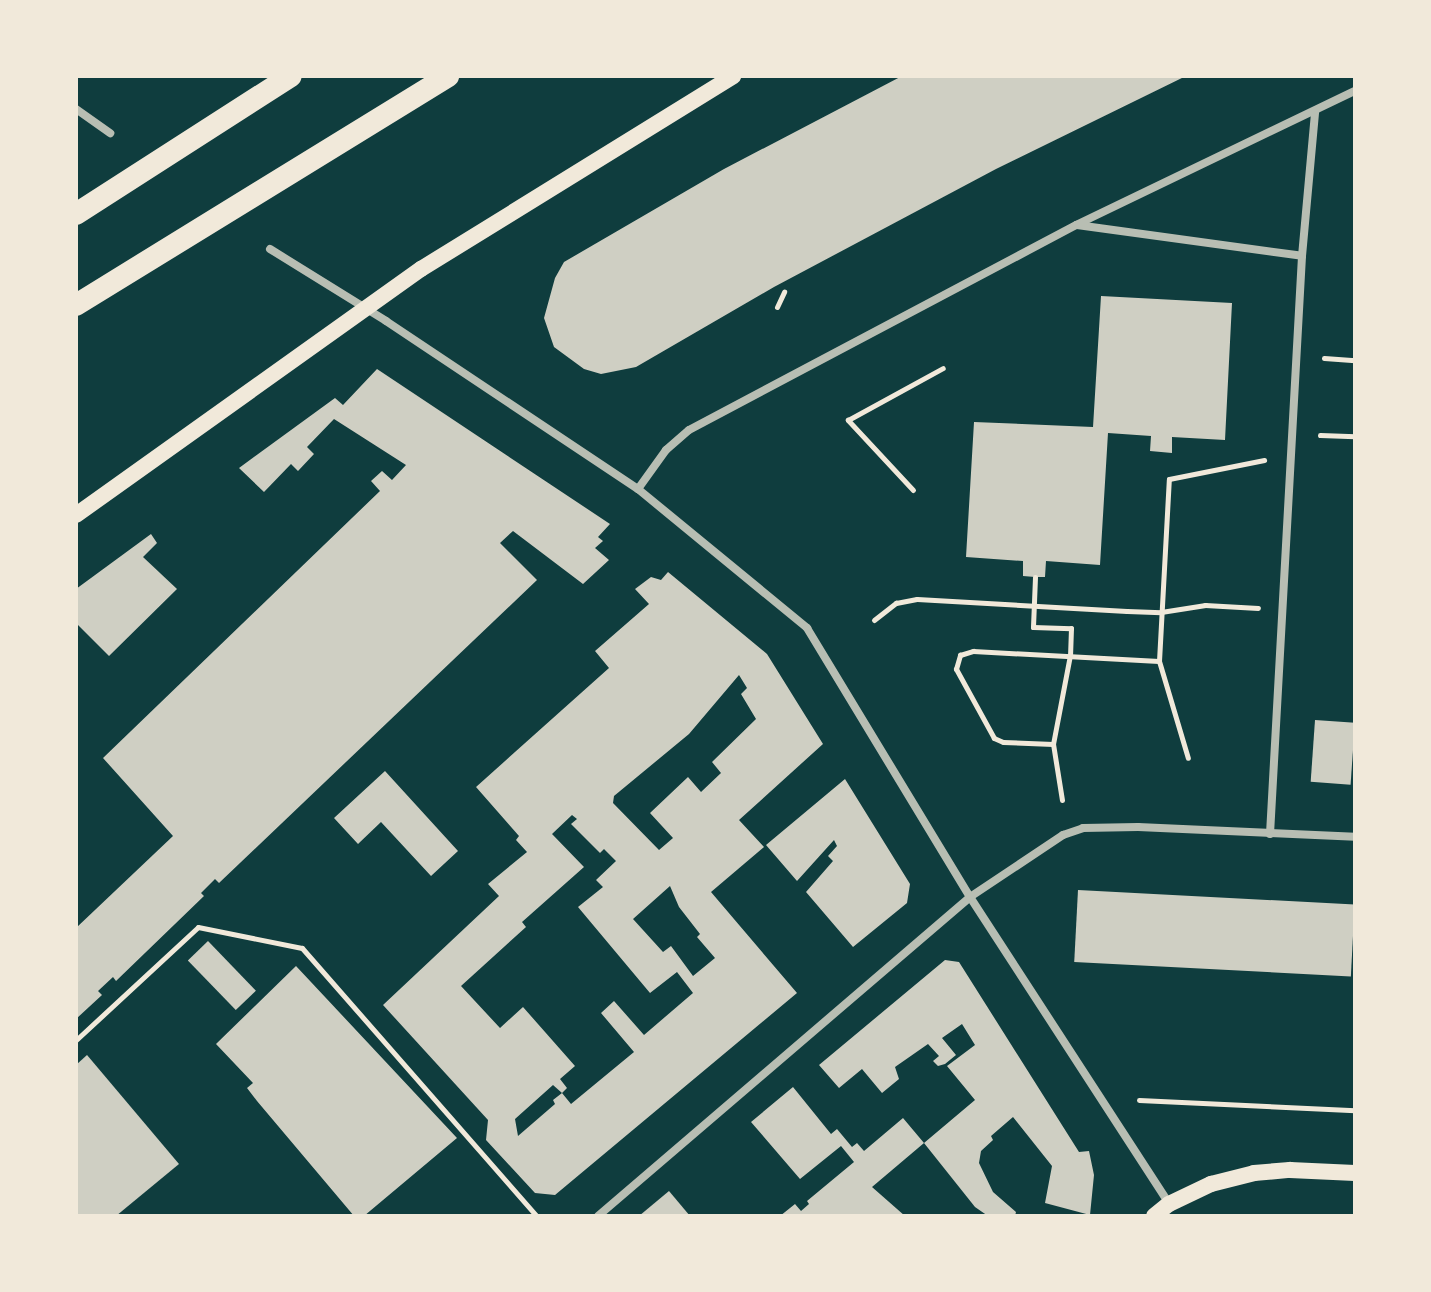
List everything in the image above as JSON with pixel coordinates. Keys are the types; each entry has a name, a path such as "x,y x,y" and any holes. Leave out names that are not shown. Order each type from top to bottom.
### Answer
{"highway":[{"path":"76,214 291,76"},
{"path":"76,305 448,76"}],"main road":[{"path":"76,515 421,269 733,76"},
{"path":"1154,1216 1169,1204 1211,1184 1254,1173 1290,1170 1355,1173"}],"street":[{"path":"638,489 666,450 689,430 1076,225 1355,91"},
{"path":"76,109 110,133"},
{"path":"1270,834 1302,256 1315,112"},
{"path":"1076,225 1302,256"},
{"path":"270,249 638,489 807,628 970,897 1169,1204"},
{"path":"598,1216 970,897 1063,835 1083,828 1138,827 1355,837"}],"path":[{"path":"777,307 784,292"},
{"path":"913,490 848,420 943,368"},
{"path":"1188,758 1159,661 1169,479 1269,459"},
{"path":"1035,577 1033,627 1071,628 1070,655 1053,744 1062,800"},
{"path":"874,620 896,603 917,599 1161,612 1205,605 1262,608"},
{"path":"1053,744 1003,742 994,738 956,669 960,655 973,651 1159,661"},
{"path":"76,1040 198,927 302,948 537,1216"},
{"path":"1139,1100 1355,1110"}],"building":[{"path":"902,76 1186,76 996,169 774,287 636,367 601,374 584,369 554,347 544,318 555,278 564,262 724,169"},
{"path":"1101,296 1232,303 1225,440 1172,437 1172,453 1150,451 1151,436 1108,433 1100,565 1046,561 1045,577 1035,577 1023,576 1023,561 966,557 974,422 1093,427"},
{"path":"377,369 610,524 598,537 603,541 595,548 609,560 583,584 513,531 500,543 537,580 219,883 215,879 201,893 204,896 116,981 113,977 98,991 102,995 76,1019 76,928 173,836 103,758 380,491 371,481 382,471 392,480 406,465 334,419 307,447 314,454 298,471 291,464 264,492 239,468 335,398 343,405"},
{"path":"151,534 157,543 143,557 177,589 109,656 78,625 76,627 76,589"},
{"path":"668,572 767,654 823,744 739,820 764,847 711,892 797,993 555,1195 535,1193 486,1140 488,1120 383,1005 499,896 488,884 527,852 516,840 519,836 476,787 609,668 595,651 649,604 635,589 651,577 661,580","holes":["739,675 747,688 741,694 756,719 712,762 721,773 701,792 688,777 650,813 673,838 659,850 613,803 614,796 689,734","572,815 577,819 571,824 600,853 604,849 616,861 596,880 603,887 578,907 650,993 677,972 693,993 644,1035 614,1001 601,1013 634,1052 571,1104 562,1093 567,1088 560,1079 575,1066 523,1007 500,1028 461,986 526,927 522,922 584,867 552,834","670,886 679,907 700,934 697,937 715,958 693,976 671,946 663,952 633,919","553,1085 562,1093 553,1100 555,1104 518,1136 515,1119"]},
{"path":"1315,720 1355,723 1351,785 1311,782"},
{"path":"385,771 458,851 431,876 381,822 358,844 334,818"},
{"path":"845,779 910,884 907,903 853,947 806,892 833,861 828,856 837,846 834,840 797,881 766,845"},
{"path":"1078,890 1355,904 1351,976 1074,962"},
{"path":"208,941 256,991 236,1010 188,960"},
{"path":"945,960 959,962 1079,1152 1089,1151 1094,1175 1090,1215 1045,1203 1052,1166 1013,1117 991,1136 993,1140 981,1151 979,1163 993,1192 1016,1212 1015,1216 988,1216 975,1207 924,1143 975,1100 947,1066 975,1045 962,1024 942,1038 956,1055 938,1066 933,1061 939,1056 928,1044 895,1067 899,1079 882,1093 862,1069 839,1088 819,1065"},
{"path":"296,966 457,1138 364,1216 354,1216 247,1088 253,1083 216,1044"},
{"path":"87,1055 179,1164 116,1216 76,1216 76,1065"},
{"path":"793,1087 831,1134 837,1129 852,1147 857,1143 864,1151 903,1118 924,1143 872,1187 905,1216 780,1216 795,1204 801,1211 809,1204 807,1201 854,1162 841,1146 800,1179 751,1122"},
{"path":"669,1191 690,1216 639,1216"}]}
